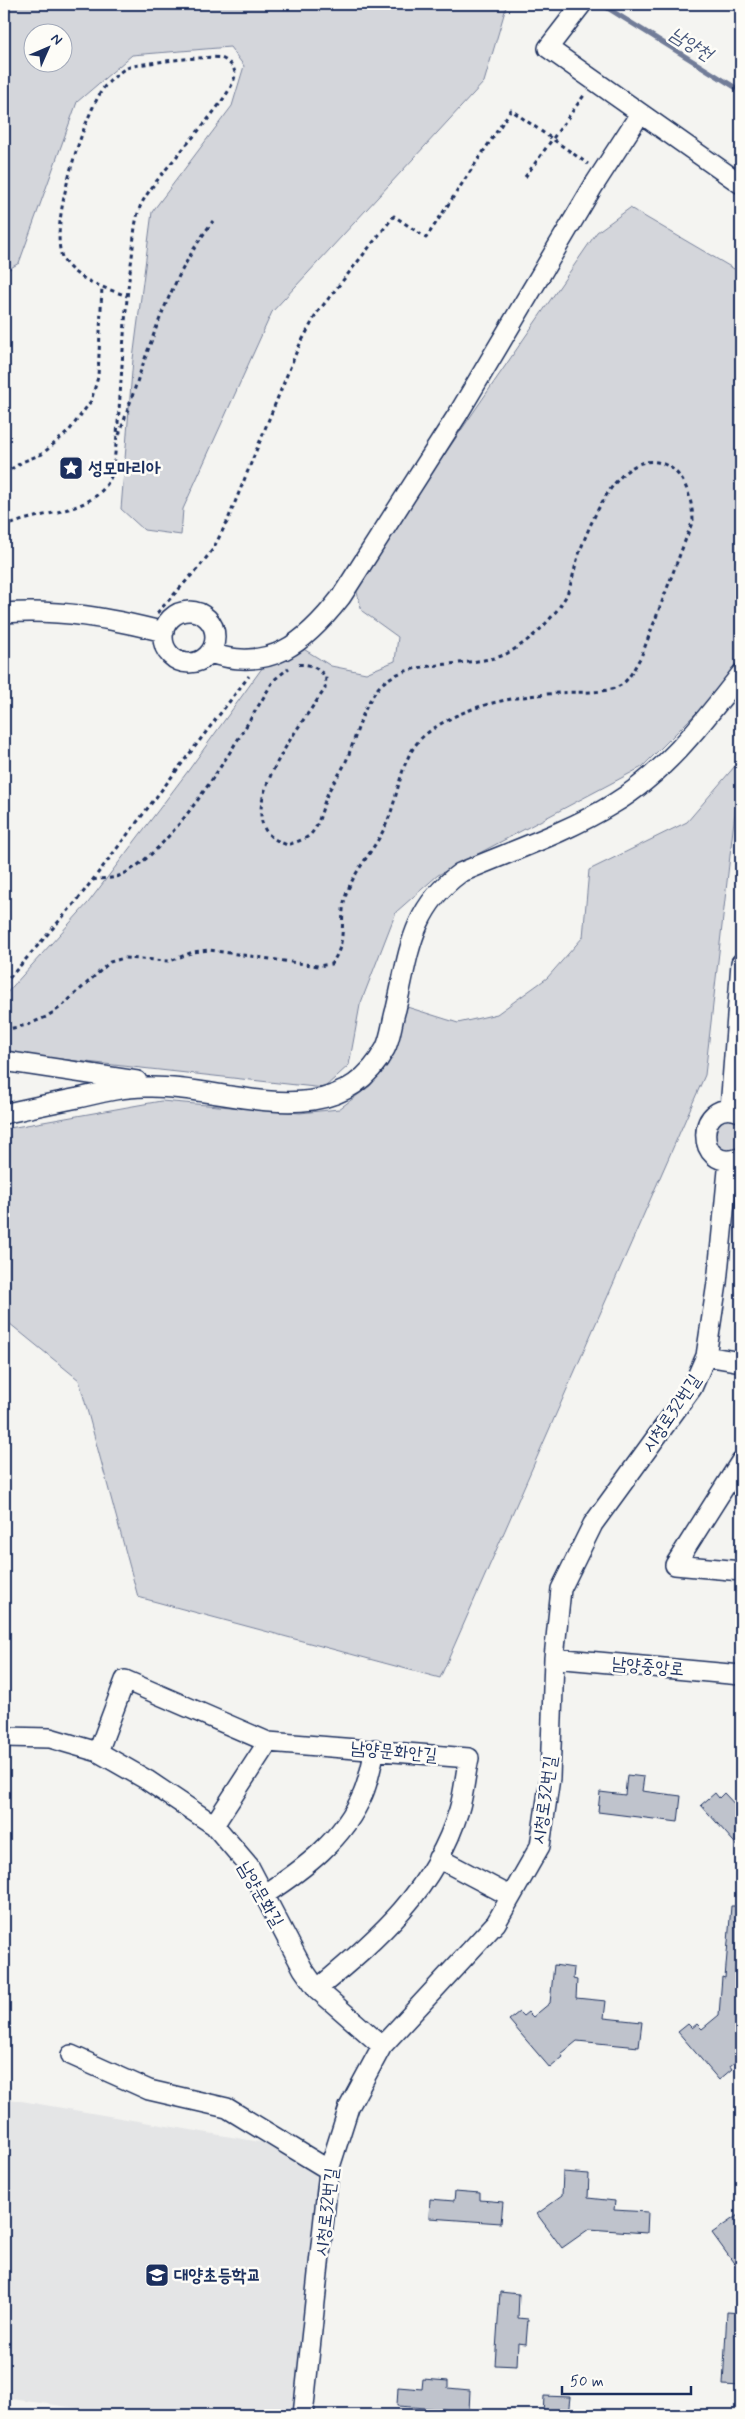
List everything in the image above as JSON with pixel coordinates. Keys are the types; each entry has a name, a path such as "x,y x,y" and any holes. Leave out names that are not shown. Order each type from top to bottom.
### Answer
{"street":[{"path":"577,9 548,48 741,184"},
{"path":"210,653 228,659 244,661 261,659 297,642 312,631 341,597 458,414 601,174 640,114"},
{"path":"4,613 56,611 164,632"},
{"path":"187,611 203,616 210,621 215,637 210,653 196,662 179,661 166,649 164,632 167,624 179,613 187,611"},
{"path":"4,1061 300,1103 337,1094 357,1082 375,1064 386,1047 413,935 432,898 444,885 460,873 587,819 634,790 660,767 694,731 741,674"},
{"path":"735,1159 713,1154 708,1147 705,1130 714,1115 736,1110 741,963"},
{"path":"4,1114 114,1090 173,1086"},
{"name":"시청로32번길","path":"303,2415 329,2170 349,2107 382,2046 496,1923 540,1846 550,1778 554,1658 561,1589 593,1524 692,1388 706,1356 735,1159"},
{"path":"706,1356 741,1362"},
{"path":"741,1461 675,1566 741,1571"},
{"name":"남양중앙로","path":"554,1658 741,1675"},
{"name":"남양문화안길","path":"98,1752 125,1680 268,1742 376,1749 469,1758 459,1810 438,1858 415,1897 367,1948 317,1989"},
{"name":"남양문화길","path":"4,1738 50,1738 98,1752 147,1780 214,1825 249,1866 303,1969 317,1989 382,2046"},
{"path":"214,1825 268,1742"},
{"path":"264,1895 303,1870 342,1830 363,1794 376,1749"},
{"path":"438,1858 510,1896"},
{"path":"71,2055 149,2090 227,2108 329,2170"}],"path":[{"path":"4,528 16,522 66,509 98,492 109,481 117,440 127,296 140,208 151,188 216,108 232,82 235,73 232,65 221,58 144,62 126,68 109,82 97,97 84,128 59,225 59,243 63,260 76,272 102,286 127,296"},
{"path":"525,177 594,81"},
{"path":"143,627 181,588 213,550 227,522 298,348 317,313 394,216 426,238 511,110 601,174"},
{"path":"117,440 167,299 194,246 212,222"},
{"path":"4,474 22,462 42,454 69,431 91,401 98,376 102,286"},
{"path":"4,1030 27,1025 46,1017 61,1007 110,962 124,958 170,961 192,952 209,950 318,966 331,964 339,953 343,941 343,910 347,893 355,875 389,819 410,753 424,736 448,719 490,703 558,692 602,690 621,685 630,676 641,657 694,520 692,501 682,481 672,468 658,462 642,461 616,482 602,501 579,554 566,596 547,624 526,640 505,654 480,660 428,666 399,674 381,685 369,701 347,760 327,794 311,834 300,841 287,845 272,838 264,827 261,807 265,785 278,760 325,689 326,677 317,668 306,664 293,665 274,680 205,790 154,851 136,866 119,876 93,880"},
{"path":"4,984 34,952 93,880 261,659"}],"shaded area":[{"path":"4,4 507,4 484,82 272,312 183,509 181,535 144,530 121,509 133,359 152,212 232,106 244,66 230,47 132,55 77,102 19,263 4,272"},
{"path":"630,208 741,273 741,661 723,686 642,767 438,875 396,912 360,1005 349,1065 324,1088 4,1053 4,996 88,903 188,771 265,664 302,648 331,666 366,673 395,661 398,637 362,611 355,585 597,232"},
{"path":"741,759 705,1075 440,1678 138,1597 79,1380 4,1319 4,1129 161,1101 300,1113 339,1109 370,1086 392,1057 407,1007 458,1023 497,1014 547,978 583,937 589,870 687,822"},
{"path":"725,1119 735,1119 741,1123 741,1147 738,1149 725,1150 716,1143 716,1129"},
{"name":"대양초등학교","path":"4,2098 318,2152 301,2415 128,2415 4,2398"}],"building":[{"path":"627,1775 644,1777 642,1791 681,1796 678,1822 598,1812 600,1792 625,1795"},
{"path":"715,1793 719,1798 724,1793 741,1811 741,1850 701,1805"},
{"path":"731,1906 741,1906 741,1998 739,1998 736,2029 741,2029 741,2057 730,2066 732,2069 719,2080 678,2032 688,2024 692,2028 697,2024 702,2029 719,2015 722,1977 725,1978"},
{"path":"554,1965 574,1968 573,1979 577,1980 576,1998 606,2001 604,2018 642,2022 639,2047 577,2041 561,2054 563,2057 550,2068 509,2020 519,2012 523,2016 528,2012 533,2017 550,2003"},
{"path":"563,2172 589,2174 588,2198 615,2201 614,2210 648,2212 647,2233 589,2229 562,2248 537,2214 562,2196"},
{"path":"455,2191 480,2193 480,2200 503,2202 501,2223 429,2218 430,2199 454,2201"},
{"path":"741,2213 741,2273 712,2233"},
{"path":"500,2292 519,2294 518,2318 528,2319 526,2344 518,2343 517,2366 495,2365"},
{"path":"727,2312 741,2313 741,2386 723,2385"},
{"path":"423,2379 448,2381 448,2388 470,2390 469,2411 397,2406 398,2387 422,2389"},
{"path":"544,2396 570,2397 568,2415 543,2415"}],"waterway":[{"name":"남양천","path":"601,4 741,91"}],"place":[{"name":"성모마리아","path":"71,468"},
{"name":"대양초등학교","path":"157,2275"}]}
